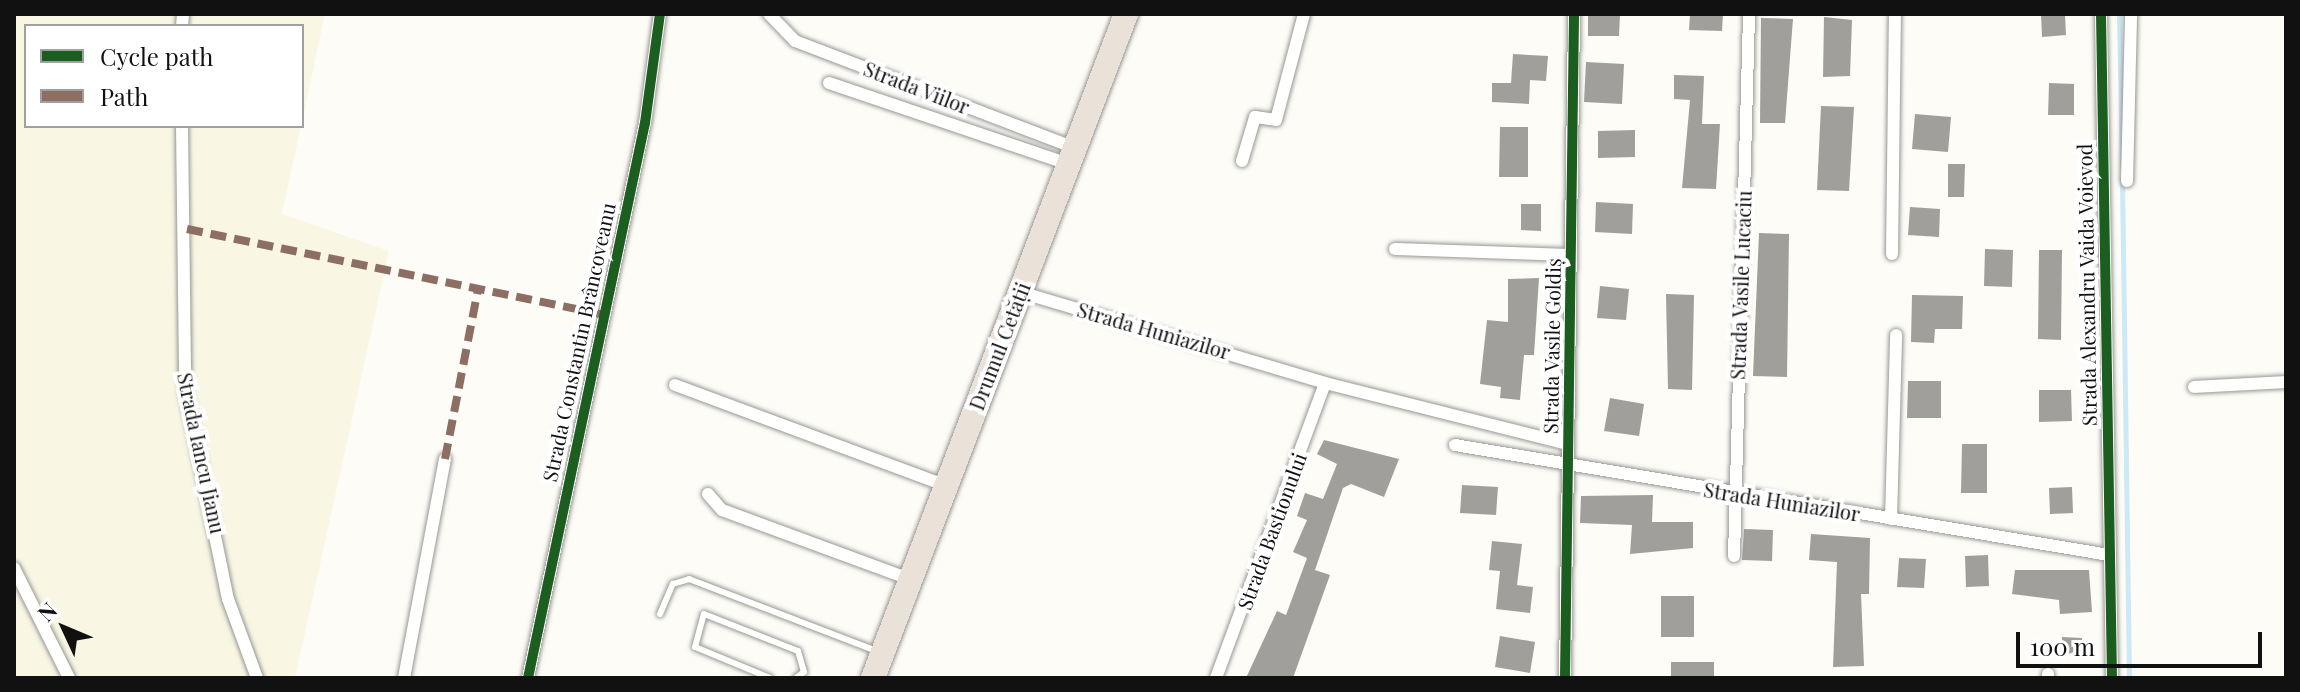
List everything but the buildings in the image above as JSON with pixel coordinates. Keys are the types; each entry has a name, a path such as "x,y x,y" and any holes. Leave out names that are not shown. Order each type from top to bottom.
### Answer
{"highway":[{"name":"Drumul Cetății","path":"873,678 1126,14"}],"street":[{"name":"Strada Constantin Brâncoveanu","path":"528,678 645,123 660,14"},
{"name":"Strada Viilor","path":"769,14 795,41 1072,156"},
{"path":"1242,161 1255,117 1276,120 1304,14"},
{"name":"Strada Vasile Goldiș","path":"1565,678 1574,14"},
{"name":"Strada Vasile Lucaciu","path":"1734,556 1733,493 1749,14"},
{"path":"1892,254 1895,14"},
{"name":"Strada Alexandru Vaida Voievod","path":"2101,14 2112,678"},
{"path":"2127,181 2131,14"},
{"path":"829,83 1072,156"},
{"name":"Strada Iancu Jianu","path":"182,128 185,390 228,599 257,678"},
{"path":"1395,249 1570,255"},
{"name":"Strada Huniazilor","path":"1020,292 1325,383 1567,444"},
{"path":"1891,519 1896,335"},
{"path":"2194,387 2286,382"},
{"name":"Strada Bastionului","path":"1216,678 1325,383"},
{"path":"675,385 946,486"},
{"name":"Strada Huniazilor","path":"1455,445 2109,555"},
{"path":"404,678 445,459"},
{"path":"708,494 722,510 910,579"},
{"path":"14,568 69,678"}],"lane":[{"path":"660,614 673,584 689,579 882,654"},
{"path":"770,678 695,647 704,614 798,651 804,672 796,678"}],"shaded area":[{"path":"14,14 325,14 304,112 304,24 24,24 24,128 301,128 282,214 389,251 295,678 14,678"}],"waterway":[{"path":"2119,14 2122,165"},
{"path":"2122,179 2129,678"}],"marked path":[{"path":"187,229 601,314"},
{"path":"445,459 478,289"}],"cycle path":[{"path":"528,678 645,123 660,14"},
{"path":"1565,678 1574,14"},
{"path":"2101,14 2112,678"}]}
